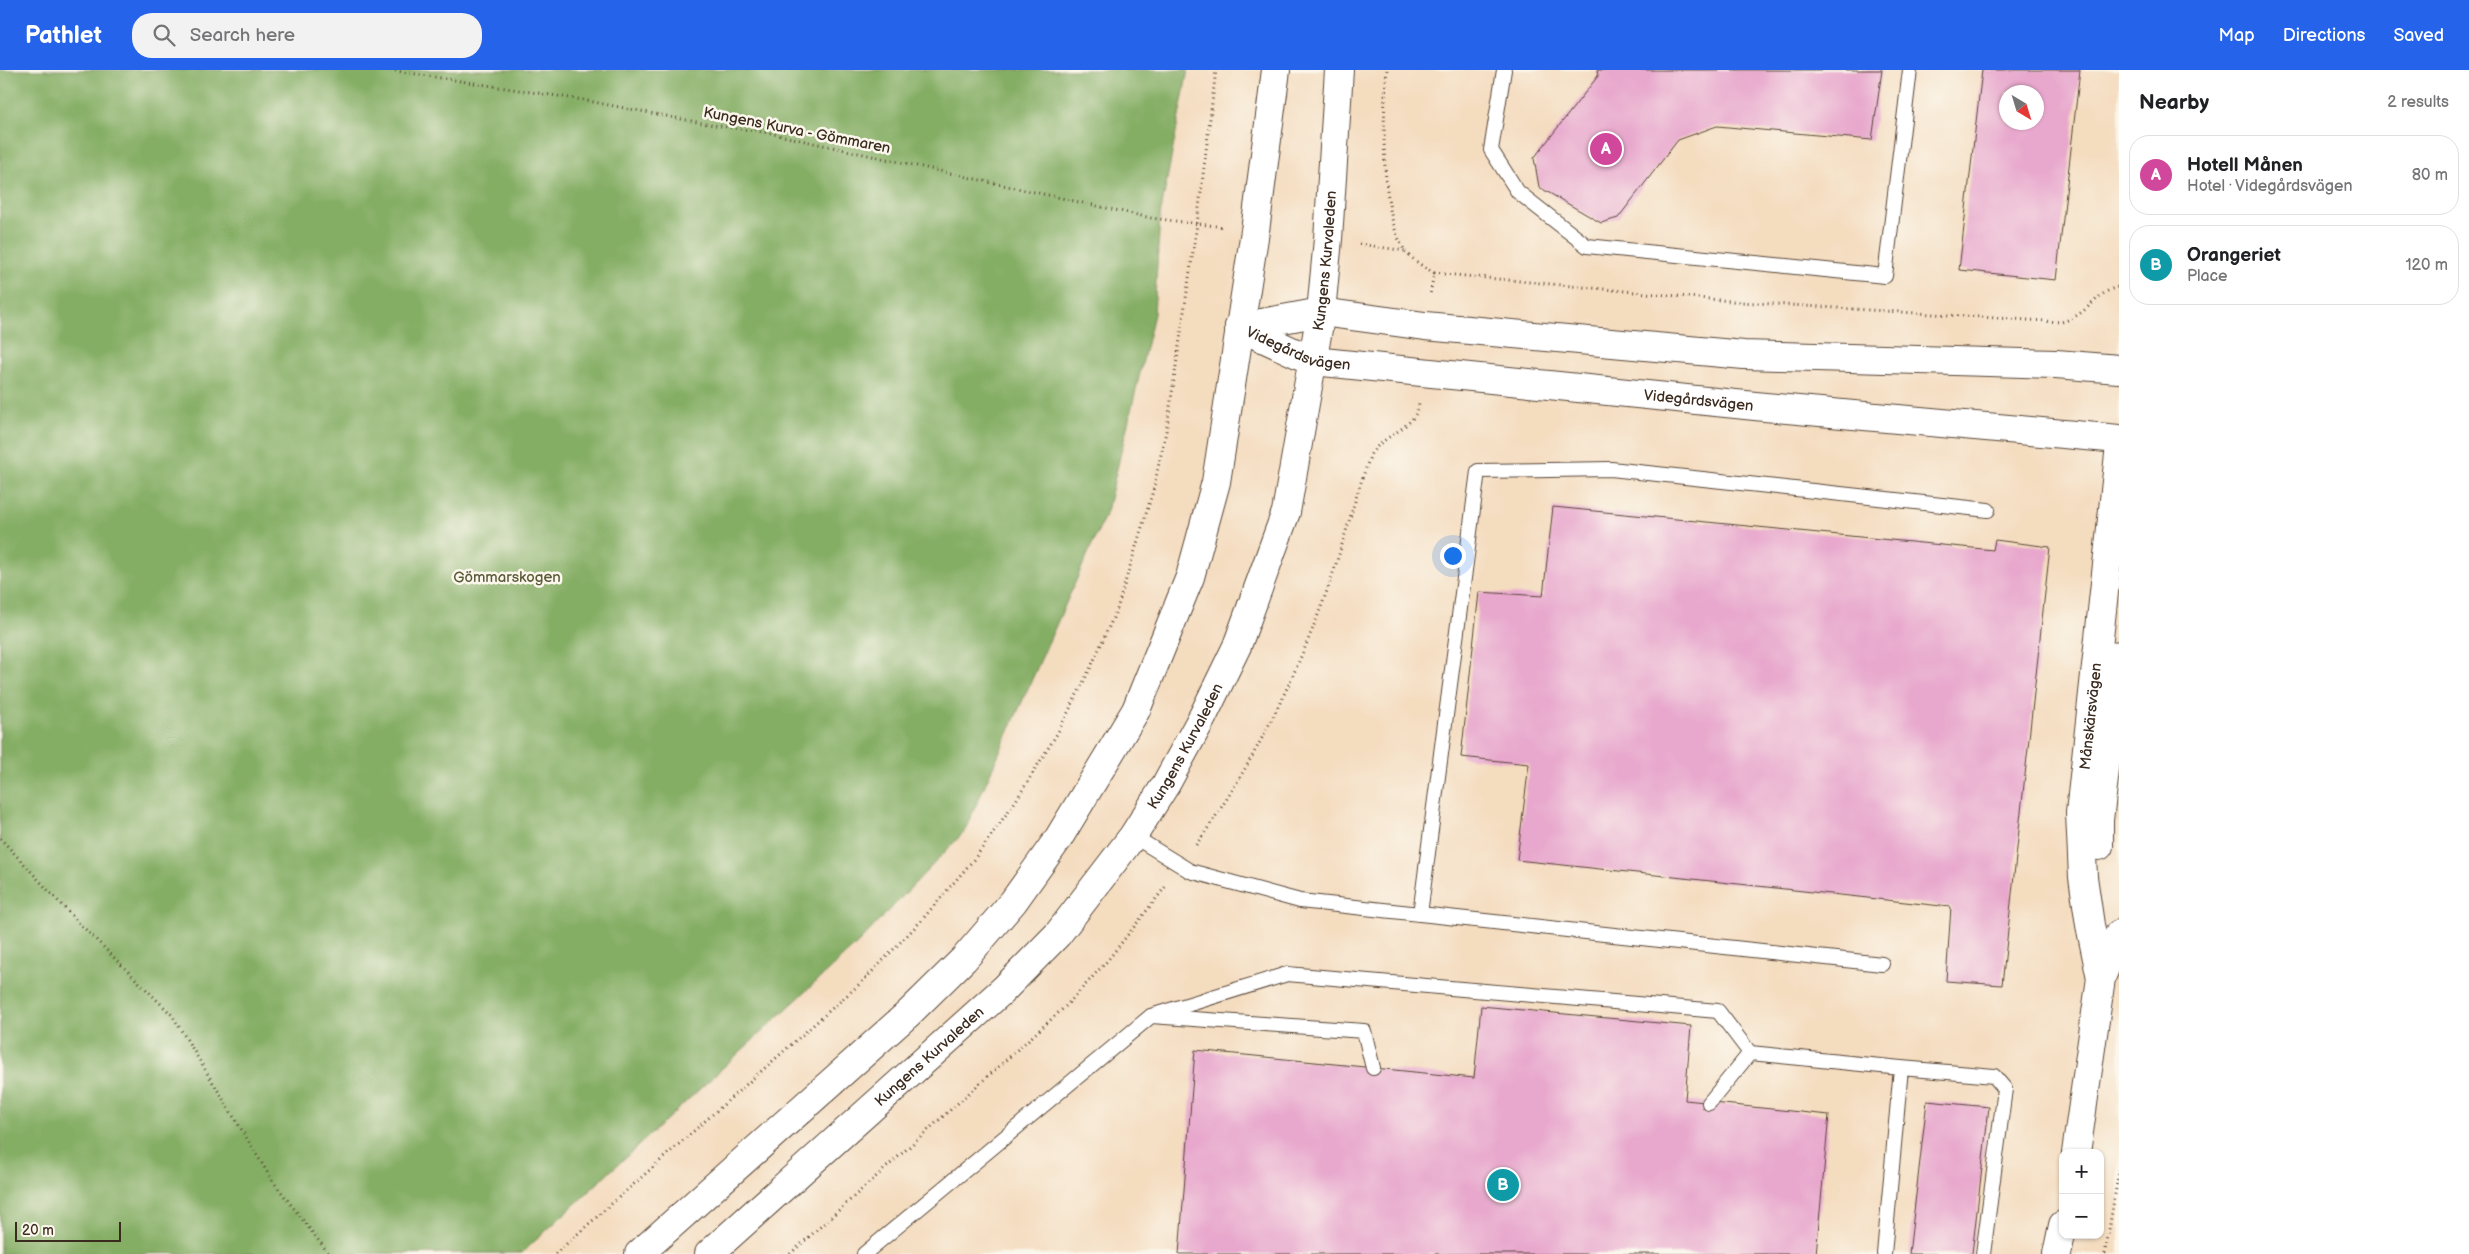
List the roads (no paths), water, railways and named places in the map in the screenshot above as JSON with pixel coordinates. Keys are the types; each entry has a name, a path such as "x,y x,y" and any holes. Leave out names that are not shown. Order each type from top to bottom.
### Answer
{"street":[{"path":"639,1254 909,1013 964,959 1012,902 1058,839 1136,710 1190,577 1216,482 1276,70"},
{"name":"Kungens Kurvaleden","path":"708,1254 1003,990 1058,934 1133,836 1166,784 1203,716 1237,646 1286,512 1320,312 1328,239 1339,70"},
{"name":"Videgårdsvägen","path":"1240,327 1320,312 1425,326 1744,355 2047,364 2119,369"},
{"name":"Videgårdsvägen","path":"1240,327 1313,361 1726,403 2119,439"},
{"name":"Månskärsvägen","path":"2101,978 2090,925 2083,877 2080,813 2119,454"},
{"name":"Månskärsvägen","path":"2077,1149 2101,978 2099,820 2119,655"},
{"name":"Månskärsvägen","path":"2101,978 2119,934"},
{"path":"2057,1254 2060,1239"}],"lane":[{"path":"1504,70 1491,150 1518,192 1587,246 1885,276 1910,70"},
{"path":"1420,914 1478,471 1611,469 1988,510"},
{"path":"1133,836 1190,871 1300,902 1882,964"},
{"path":"864,1254 1151,1016 1287,974 1718,1011 1750,1053 1994,1076 2005,1089 1983,1254"},
{"path":"1151,1016 1364,1031 1373,1068"},
{"path":"1709,1102 1750,1053"},
{"path":"1884,1254 1901,1068"}],"place":[{"name":"Hotell Månen","path":"1606,149"},
{"name":"Orangeriet","path":"1503,1185"}],"park label":[{"name":"Gömmarskogen","path":"507,577"}]}
